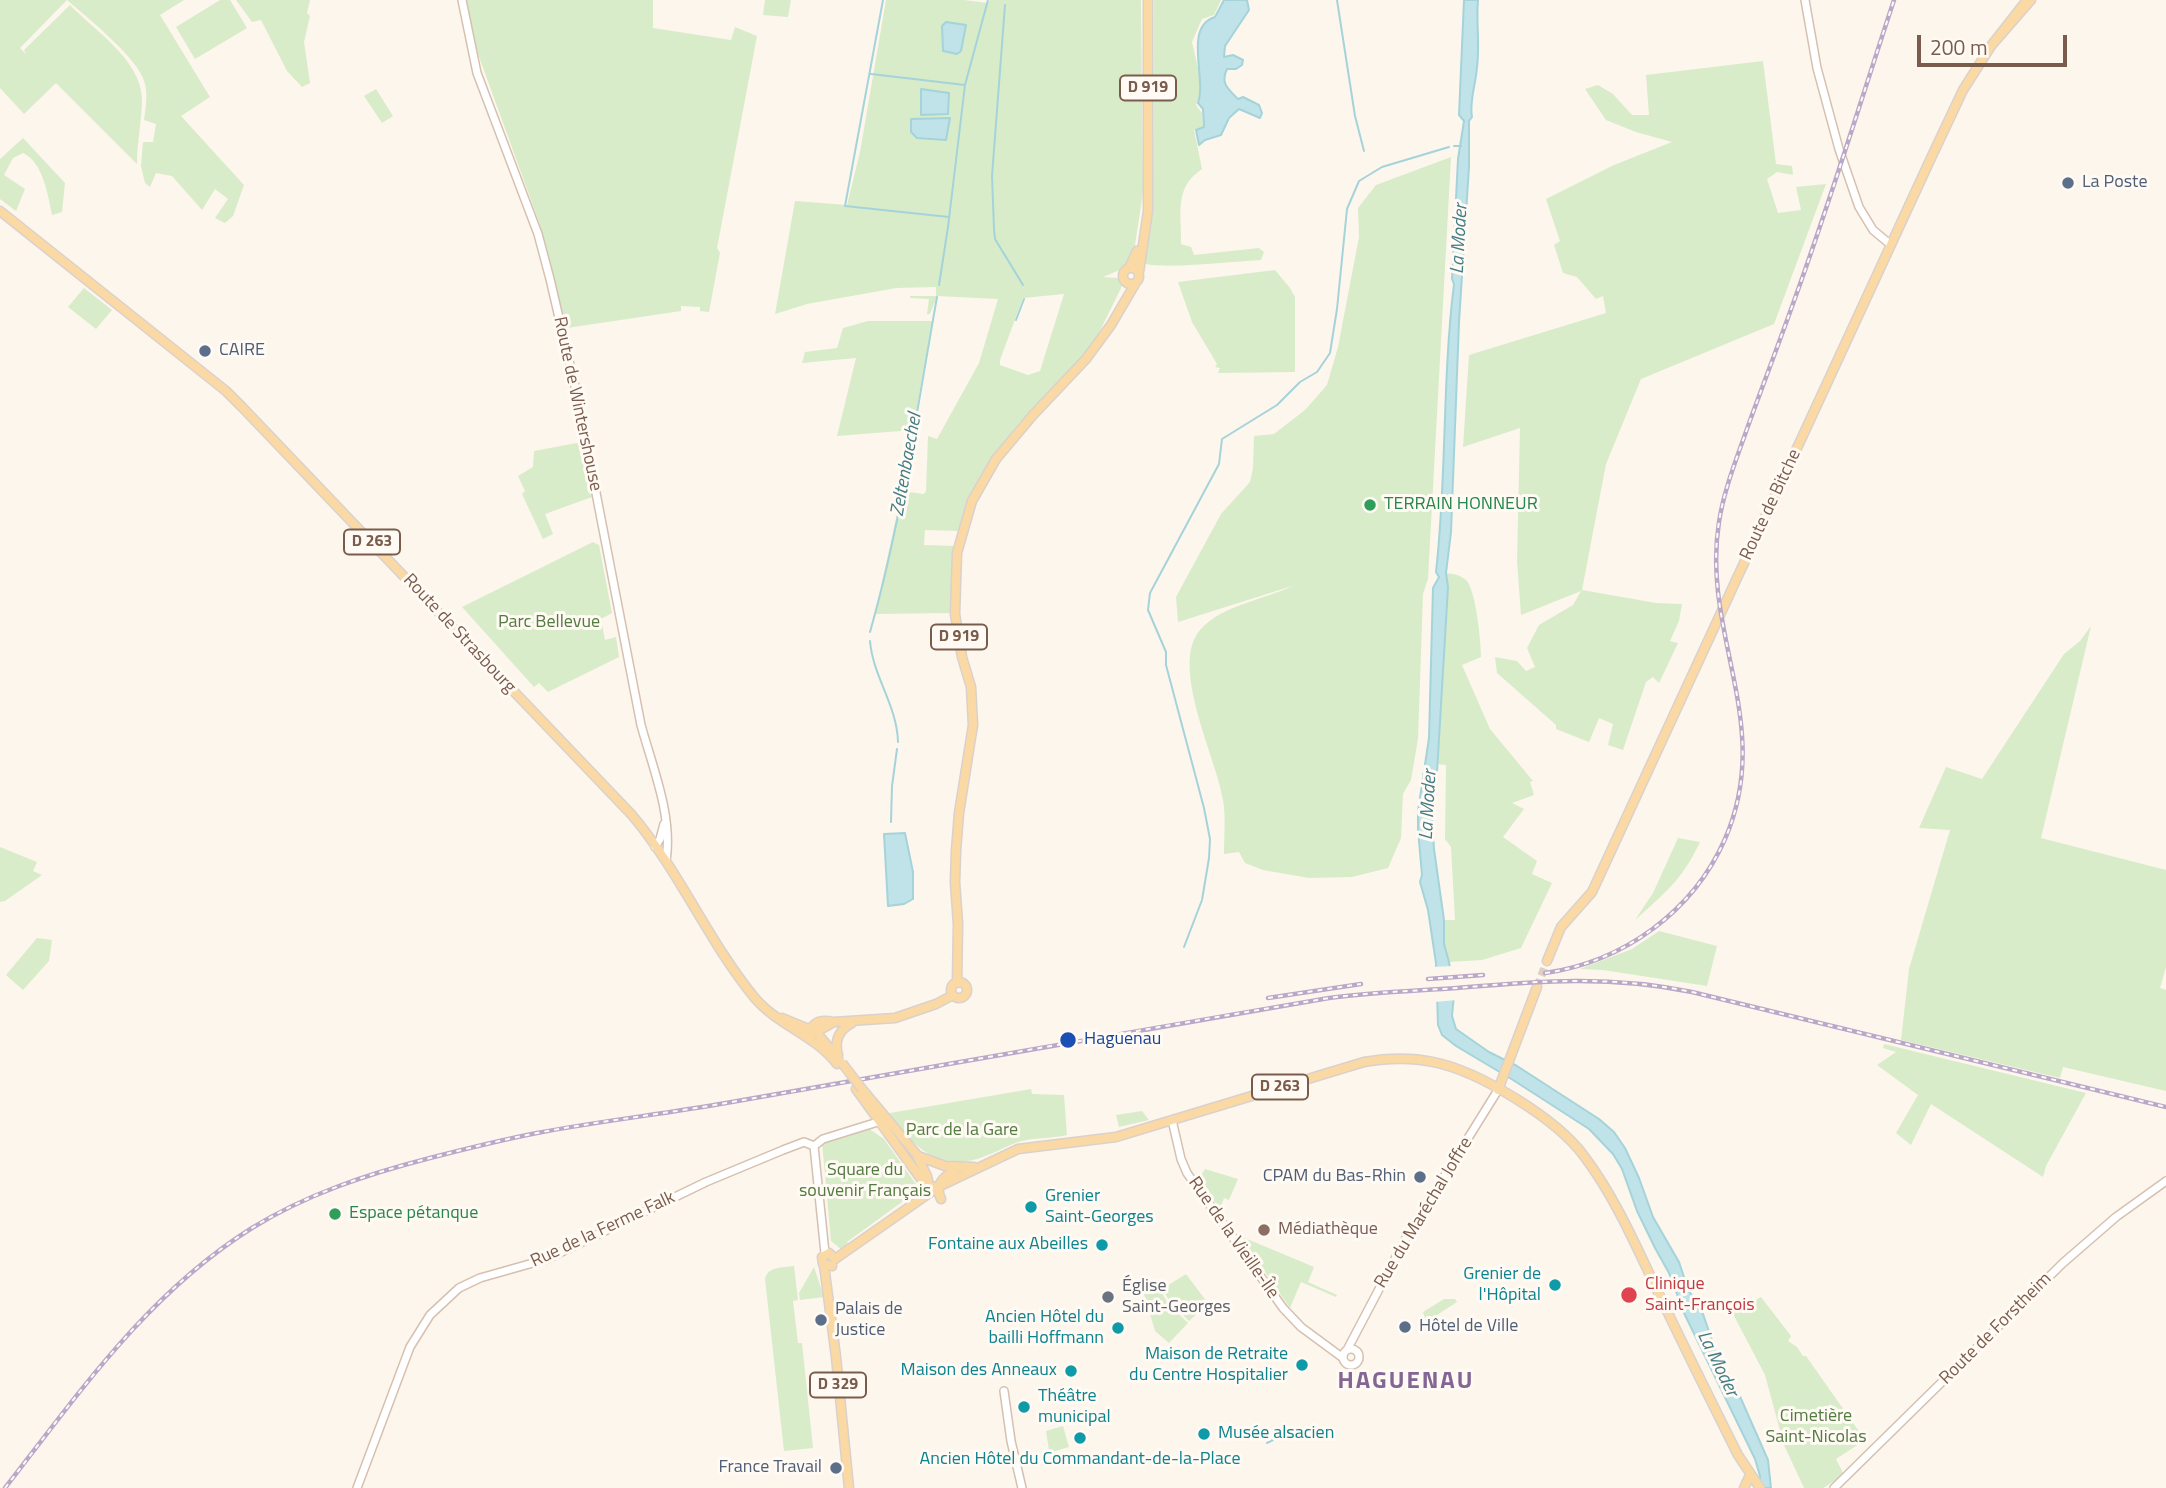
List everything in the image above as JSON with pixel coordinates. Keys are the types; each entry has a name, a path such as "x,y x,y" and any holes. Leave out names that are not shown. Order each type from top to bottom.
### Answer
{"main road":[{"name":"D 919","path":"1139,272 1148,218 1148,0"},
{"name":"Route de Bitche","path":"1547,961 1561,928 1592,892 1963,90 1991,46 2029,0"},
{"name":"D 919","path":"1129,268 1142,230 1148,175"},
{"name":"Route de Strasbourg","path":"0,211 228,393 581,761 637,820 747,988 776,1017 811,1032 832,1049 859,1089 912,1151 934,1187"},
{"path":"1129,268 1136,268 1139,272 1139,279 1130,283 1123,275 1129,268"},
{"name":"D 919","path":"957,983 956,847 973,725 971,687 962,657 956,614 957,553 972,501 996,459 1033,415 1081,366 1103,337 1130,283"},
{"path":"811,1032 834,1022 895,1018 954,995 961,998 967,992 964,984 957,983 952,988 954,995"},
{"path":"1537,987 1498,1090 1560,1130 1578,1148 1595,1173 1628,1231 1755,1482 1744,1488"},
{"path":"840,1063 836,1044 840,1032 851,1023 864,1020"},
{"name":"Route de Strasbourg","path":"811,1032 840,1063"},
{"name":"D 263","path":"934,1187 1018,1149 1108,1139 1364,1062 1401,1058 1448,1066 1498,1090"},
{"name":"Route de Strasbourg","path":"859,1089 878,1121 919,1176 934,1187"},
{"path":"912,1151 934,1164 977,1167"},
{"path":"830,1263 892,1221 960,1167"},
{"path":"934,1187 941,1199"},
{"path":"825,1253 832,1254 830,1263"},
{"name":"D 329","path":"830,1263 828,1282 849,1488"}],"street":[{"name":"Route de Wintershouse","path":"462,0 477,73 538,234 550,279 576,395 640,725 664,816 668,845 666,861"},
{"path":"1805,0 1813,51 1842,158 1859,208 1882,247 1889,249"},
{"path":"655,846 660,839 664,816"},
{"name":"Rue du Maréchal Joffre","path":"1345,1353 1406,1238 1498,1090"},
{"name":"Rue de la Vieille-Île","path":"1172,1120 1188,1175 1293,1320 1328,1346 1345,1353"},
{"path":"878,1121 883,1122 912,1151"},
{"name":"Rue de la Ferme Falk","path":"357,1488 410,1347 427,1318 453,1293 480,1278 547,1259 706,1182 772,1154 804,1142 814,1146 822,1139 878,1121"},
{"path":"814,1146 825,1253"},
{"name":"Route de Forstheim","path":"1834,1488 2063,1263 2116,1216 2166,1181"},
{"path":"1354,1338 1359,1359 1355,1364 1348,1364 1345,1353 1357,1352"},
{"path":"1004,1391 1010,1436 1022,1488"}],"green space":[{"path":"0,0 67,0 20,48 26,54 24,50 70,5 125,58 139,84 142,98 137,164 56,83 24,114 0,88"},
{"path":"67,0 184,0 160,15 210,97 181,116 244,185 233,216 225,223 215,218 228,199 215,189 202,210 172,176 156,173 150,187 145,183 141,166 143,142 153,142 156,124 144,120 144,81 137,67 119,47"},
{"path":"220,0 230,0 247,28 195,59 176,27"},
{"path":"236,0 310,0 307,13 310,16 304,42 310,83 302,87 287,71 261,20 252,22"},
{"path":"466,0 653,0 653,28 731,40 735,27 757,36 717,248 720,253 709,312 700,311 700,307 681,306 681,311 567,328 539,222 478,54"},
{"path":"765,0 791,0 788,17 763,15"},
{"path":"886,0 964,0 988,3 990,0 1141,0 1143,192 1137,246 1127,267 1103,277 1118,278 1123,284 1095,341 1084,356 1019,423 992,457 973,489 958,531 925,530 924,545 955,546 951,566 953,618 951,613 875,614 902,491 924,494 926,491 928,436 937,439 979,363 998,299 937,296 930,314 927,314 929,299 910,296 936,296 936,287 896,288 807,304 775,314 795,201 847,205 860,152","holes":["1064,294 1040,371 1028,375 1000,365 1000,360 1023,298"]},
{"path":"1154,0 1221,0 1214,15 1202,19 1192,42 1200,77 1200,94 1196,105 1202,113 1203,127 1194,130 1202,169 1193,176 1183,193 1180,213 1181,244 1191,247 1194,255 1259,248 1264,252 1261,260 1181,265 1143,263 1153,199"},
{"path":"1763,61 1776,164 1792,166 1793,175 1777,172 1767,179 1778,213 1801,210 1796,187 1826,184 1774,324 1641,379 1606,464 1582,590 1656,603 1682,604 1679,621 1670,641 1678,643 1659,683 1653,677 1646,682 1623,750 1608,745 1613,724 1599,718 1589,742 1556,729 1556,725 1497,673 1495,657 1517,661 1526,671 1535,667 1527,648 1539,625 1573,605 1581,591 1521,615 1517,561 1520,428 1463,447 1469,355 1606,313 1603,296 1596,299 1577,277 1563,273 1554,245 1560,241 1546,199 1614,165 1672,142 1606,120 1585,89 1598,85 1613,94 1632,115 1649,115 1646,75"},
{"path":"376,89 393,116 382,123 364,96"},
{"path":"23,138 65,183 62,212 52,215 40,171 30,157 23,153 13,158 4,175 25,189 16,211 0,199 0,159"},
{"path":"1451,157 1428,579 1423,594 1418,739 1411,780 1403,794 1401,838 1388,868 1352,877 1309,878 1263,870 1245,863 1239,852 1224,854 1223,800 1192,689 1192,646 1200,630 1220,615 1292,586 1178,622 1176,597 1221,514 1250,482 1254,436 1274,434 1305,410 1327,385 1338,347 1359,237 1358,208 1376,185"},
{"path":"1275,270 1295,297 1295,372 1218,373 1220,368 1215,367 1217,364 1192,322 1178,282"},
{"path":"84,288 112,310 96,329 68,307"},
{"path":"868,321 932,321 913,430 837,436 856,358 802,363 805,352 837,348 843,328"},
{"path":"582,442 592,497 545,514 553,534 543,539 522,494 525,491 518,476 533,467 534,451"},
{"name":"Parc Bellevue","path":"593,542 599,545 612,613 601,619 605,640 616,637 619,657 548,692 539,683 534,687 462,607"},
{"path":"1446,573 1466,580 1473,594 1477,617 1481,657 1462,665 1490,729 1533,781 1530,782 1534,795 1512,803 1524,809 1503,837 1537,861 1532,874 1552,883 1521,948 1482,960 1449,962 1444,944 1444,920 1455,920 1451,847 1445,839 1446,765 1437,764 1448,587"},
{"path":"2091,626 2041,838 2166,870 2166,967 2160,988 2166,990 2166,1091 2063,1067 2060,1078 1901,1040 1909,969 1950,830 1919,828 1946,767 1982,779 2064,654 2080,641"},
{"path":"1678,838 1700,842 1680,876 1635,920 1653,893"},
{"path":"0,847 37,862 33,871 42,875 0,902"},
{"path":"1659,931 1717,946 1707,986 1580,969 1632,949"},
{"path":"37,938 52,940 49,961 23,990 6,975"},
{"path":"1884,1044 2086,1093 2046,1166 2043,1177 1931,1104 1911,1145 1896,1133 1918,1095 1877,1065 1896,1052 1883,1048"},
{"name":"Parc de la Gare","path":"1031,1089 1032,1094 1064,1095 1067,1135 1024,1140 962,1162 937,1158 926,1152 907,1136 889,1115 890,1113"},
{"path":"1142,1111 1149,1120 1119,1127 1116,1115"},
{"name":"Square du souvenir Français","path":"868,1128 884,1139 918,1187 912,1190 913,1194 847,1242 849,1246 843,1251 831,1241 822,1142"},
{"path":"1205,1169 1238,1179 1229,1200 1224,1198 1220,1209 1198,1180"},
{"path":"1240,1236 1314,1267 1308,1282 1337,1295 1336,1297 1301,1282 1290,1308"},
{"path":"794,1266 798,1300 793,1301 798,1343 802,1343 813,1448 784,1451 765,1279 772,1270"},
{"path":"814,1267 824,1297 800,1300 799,1293"},
{"path":"1186,1274 1210,1306 1207,1305 1189,1321 1171,1303 1162,1289"},
{"path":"1160,1290 1169,1305 1188,1323 1169,1343 1155,1331 1144,1294"},
{"name":"Cimetière Saint-Nicolas","path":"1761,1297 1791,1336 1788,1341 1806,1356 1865,1440 1836,1459 1844,1475 1823,1488 1804,1488 1784,1445 1765,1375 1732,1312"},
{"path":"1444,1299 1455,1299 1457,1302 1426,1322 1423,1312"},
{"path":"1063,1426 1069,1447 1052,1452 1049,1450 1046,1431"}],"water":[{"path":"1224,0 1247,0 1249,10 1225,46 1224,57 1233,55 1243,60 1242,65 1236,69 1227,69 1225,82 1238,99 1243,97 1259,105 1262,113 1260,118 1239,109 1229,118 1221,135 1199,145 1196,130 1204,127 1203,109 1198,103 1198,42 1200,31 1205,23 1215,17"},
{"name":"La Moder","path":"1464,0 1478,0 1478,59 1471,105 1472,117 1469,121 1451,532 1446,573 1448,587 1432,817 1444,920 1444,944 1454,995 1452,1016 1456,1029 1599,1119 1614,1132 1625,1148 1653,1217 1679,1262 1688,1289 1703,1314 1716,1352 1738,1392 1768,1460 1771,1488 1759,1488 1760,1476 1755,1459 1684,1313 1669,1273 1637,1211 1622,1169 1613,1154 1589,1129 1456,1046 1442,1035 1438,1025 1436,963 1428,910 1420,882 1422,875 1418,811 1429,738 1433,588 1439,577 1436,572 1454,284 1452,279 1458,159 1464,121 1459,115"},
{"path":"946,22 966,25 961,51 957,54 943,51 942,26"},
{"path":"921,89 949,93 948,114 921,115"},
{"path":"950,118 946,140 917,138 911,132 911,119"},
{"path":"905,833 913,872 913,899 904,904 888,906 884,834"}],"pier":[{"path":"1453,966 1457,1000 1435,1002 1432,967"}],"waterway":[{"path":"883,0 845,206 949,217"},
{"name":"Zeltenbaechel","path":"939,285 965,85 988,0"},
{"path":"1337,0 1355,116 1364,151"},
{"path":"1005,5 992,176 994,229 995,239 1023,285"},
{"path":"871,74 965,85"},
{"path":"1454,146 1461,146"},
{"path":"1184,947 1202,900 1210,839 1166,665 1166,652 1148,610 1150,593 1219,464 1222,439 1277,405 1300,382 1317,372 1330,353 1347,209 1359,181 1382,167 1449,147"},
{"name":"Zeltenbaechel","path":"870,632 900,508 937,297"},
{"path":"1016,320 1024,299"},
{"name":"Zeltenbaechel","path":"870,641 876,667 894,716 898,742"},
{"name":"Zeltenbaechel","path":"891,822 897,749"},
{"path":"1267,1443 1277,1438"}],"tunnel":[{"path":"1537,987 1547,961"}],"railway":[{"path":"1545,973 1602,958 1652,929 1675,911 1694,889 1725,839 1738,797 1743,757 1740,718 1719,603 1716,563 1721,510 1735,462 1820,226 1894,0"},
{"path":"1428,979 1483,975"},
{"path":"5,1488 88,1381 148,1314 215,1254 252,1228 294,1205 361,1178 456,1151 561,1129 726,1103 1329,998 1574,981 1632,983 1692,992 2166,1107"},
{"path":"1268,998 1361,984"}],"place":[{"name":"La Poste","path":"2068,183"},
{"name":"CAIRE","path":"205,351"},
{"name":"TERRAIN HONNEUR","path":"1370,505"},
{"name":"Haguenau","path":"1068,1040"},
{"name":"CPAM du Bas-Rhin","path":"1420,1177"},
{"name":"Grenier Saint-Georges","path":"1031,1207"},
{"name":"Espace pétanque","path":"335,1214"},
{"name":"Médiathèque","path":"1264,1230"},
{"name":"Fontaine aux Abeilles","path":"1102,1245"},
{"name":"Grenier de l'Hôpital","path":"1555,1285"},
{"name":"Clinique Saint-François","path":"1629,1295"},
{"name":"Église Saint-Georges","path":"1108,1297"},
{"name":"Palais de Justice","path":"821,1320"},
{"name":"Hôtel de Ville","path":"1405,1327"},
{"name":"Ancien Hôtel du bailli Hoffmann","path":"1118,1328"},
{"name":"Maison de Retraite du Centre Hospitalier","path":"1302,1365"},
{"name":"Maison des Anneaux","path":"1071,1371"},
{"name":"Théâtre municipal","path":"1024,1407"},
{"name":"Musée alsacien","path":"1204,1434"},
{"name":"Ancien Hôtel du Commandant-de-la-Place","path":"1080,1438"},
{"name":"France Travail","path":"836,1468"}],"district":[{"name":"HAGUENAU","path":"1406,1382"}]}
